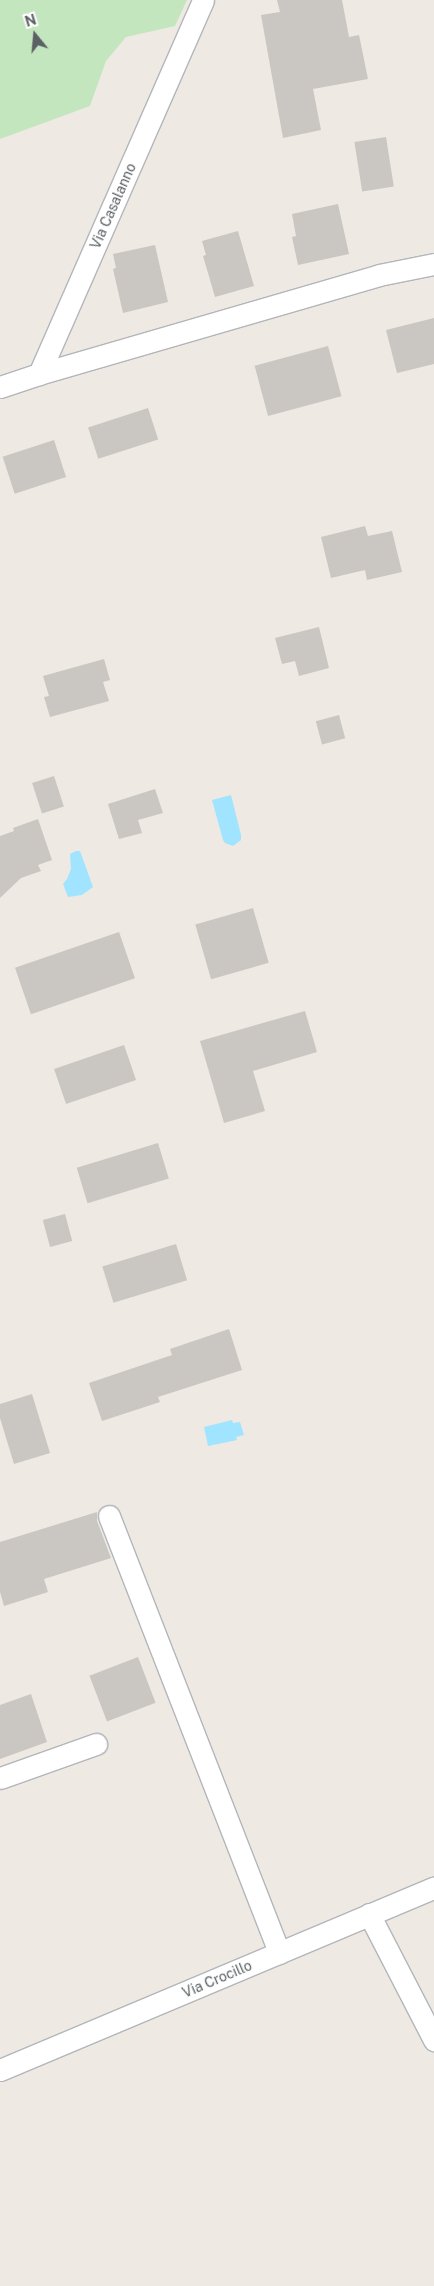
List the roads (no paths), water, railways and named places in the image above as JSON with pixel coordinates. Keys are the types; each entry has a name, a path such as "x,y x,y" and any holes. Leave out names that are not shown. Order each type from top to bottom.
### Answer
{"street":[{"name":"Via Casalanno","path":"39,374 203,0"},
{"path":"0,387 379,275 434,264"},
{"path":"109,1516 279,1952"},
{"path":"0,1778 96,1744"},
{"name":"Via Crocillo","path":"0,2070 434,1888"},
{"path":"369,1914 434,2040"}],"water":[{"path":"231,795 241,835 241,840 233,846 225,843 223,840 212,800"},
{"path":"80,851 93,887 82,895 68,897 63,884 71,869 70,854"},
{"path":"232,1420 233,1423 240,1422 244,1435 236,1437 237,1440 208,1446 204,1427"}]}
